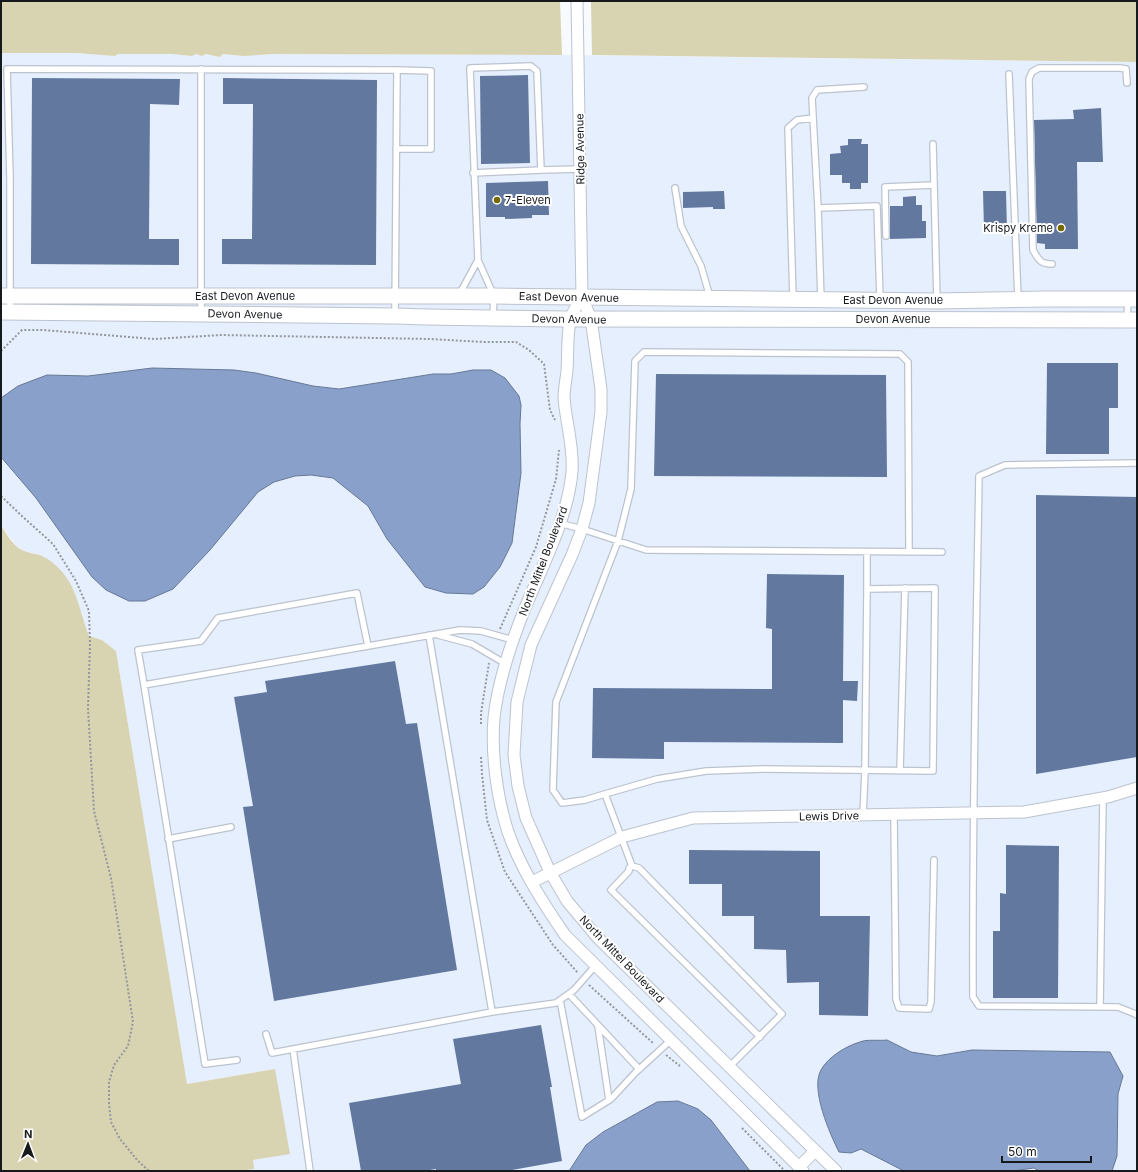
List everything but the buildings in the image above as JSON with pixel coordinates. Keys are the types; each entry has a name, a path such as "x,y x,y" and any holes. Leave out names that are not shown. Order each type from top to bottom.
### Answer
{"main road":[{"name":"East Devon Avenue","path":"5,296 494,296 937,301 1132,299"},
{"name":"Devon Avenue","path":"6,312 201,313 570,319 1132,320"}],"street":[{"name":"Ridge Avenue","path":"577,1 582,297"},
{"name":"North Mittel Boulevard","path":"582,297 570,319 564,397 572,446 572,472 567,501 519,622 500,685 494,719 494,754 497,781 508,831 520,860 532,882 565,935 801,1169"},
{"name":"North Mittel Boulevard","path":"582,297 591,319 601,388 601,412 589,503 582,529 572,555 531,645 517,702 514,755 518,786 526,818 550,872 567,901 598,938 836,1171"},
{"name":"Lewis Drive","path":"532,882 622,837 693,818 1024,812 1103,798 1137,788"},
{"path":"801,1169 815,1151"}],"lane":[{"path":"493,317 494,296 478,260 473,173 470,68 531,66 537,70 541,170"},
{"path":"1052,264 1044,264 1039,260 1033,250 1028,79 1032,72 1039,68 1120,68 1126,70 1127,83"},
{"path":"6,312 5,296 10,178 7,69 431,71 431,149 396,149"},
{"path":"201,69 201,313"},
{"path":"395,316 397,70"},
{"path":"1009,74 1018,299"},
{"path":"821,300 812,98 817,90 864,87"},
{"path":"793,300 788,128 797,120 813,118"},
{"path":"933,144 937,301"},
{"path":"473,173 580,169"},
{"path":"886,236 885,188 934,185"},
{"path":"675,188 681,226 701,266 711,299"},
{"path":"818,208 877,206 880,300"},
{"path":"458,297 478,260"},
{"path":"1132,299 1132,320"},
{"path":"867,589 935,588 933,771 706,771 656,779 585,800 562,803 553,790 556,702 618,541 631,489 635,361 644,352 900,354 908,362 909,552"},
{"path":"1137,463 1005,465 979,476 972,813 973,997 979,1006 1118,1007 1137,1015"},
{"path":"559,523 646,550 942,552"},
{"path":"863,815 865,771 867,552"},
{"path":"900,771 905,588"},
{"path":"237,1060 205,1064 138,650 201,641 218,618 357,593 368,646"},
{"path":"144,685 460,630 481,631 513,640"},
{"path":"435,634 472,644 506,664"},
{"path":"429,636 492,1012"},
{"path":"606,794 632,866"},
{"path":"1100,1007 1103,798"},
{"path":"894,814 896,999 899,1008 929,1009 930,1006 934,860"},
{"path":"168,839 231,827"},
{"path":"632,866 639,868 782,1014 729,1067"},
{"path":"632,866 611,890 760,1037"},
{"path":"266,1034 272,1053 492,1012 556,1003 574,990 596,965"},
{"path":"569,994 639,1069"},
{"path":"560,1000 582,1117 609,1100 639,1069 671,1040"},
{"path":"598,1026 609,1100"},
{"path":"293,1049 310,1171"}],"path":[{"path":"1,496 23,518 53,544 76,581 88,610 90,644 88,708 94,812 111,878 133,1022 128,1046 114,1065 109,1082 109,1104 111,1122 120,1139 138,1161 149,1171"}],"shaded area":[{"path":"1,1 560,1 562,55 273,54 243,56 223,54 220,57 206,54 202,56 196,54 192,56 172,54 118,54 115,56 76,53 1,53"},
{"path":"591,1 1137,1 1137,62 592,55"},
{"path":"1,53 76,53 115,56 118,54 172,54 192,56 196,54 202,56 206,54 220,57 223,54 243,56 255,54 562,55 1137,62 1137,1171 237,1171 253,1169 252,1160 274,1069 187,1084 116,651 102,640 89,636 82,618 45,557 19,549 1,526"},
{"path":"1,526 10,539 23,551 46,558 64,574 75,593 89,636 102,640 116,651 187,1084 275,1069 290,1154 253,1160 254,1169 237,1171 1,1171"}],"water":[{"path":"152,368 234,370 256,373 313,386 339,389 433,374 451,374 473,370 491,370 505,378 519,396 521,405 521,473 512,543 500,567 484,587 473,594 446,593 425,587 387,539 368,506 333,478 311,475 295,476 274,482 258,492 210,550 173,589 145,601 129,601 106,590 92,577 36,498 1,457 1,398 18,386 47,375 88,376"},
{"path":"887,1040 911,1052 937,1056 972,1050 1110,1052 1123,1076 1118,1094 1117,1156 1112,1171 1039,1171 1034,1168 1013,1171 904,1171 861,1149 851,1153 839,1152 826,1123 819,1100 818,1078 821,1070 833,1056 849,1046 866,1041"},
{"path":"678,1101 698,1109 711,1120 750,1171 569,1171 586,1145 603,1132 657,1102"}],"place":[{"name":"7-Eleven","path":"497,200"},
{"name":"Krispy Kreme","path":"1061,228"}]}
